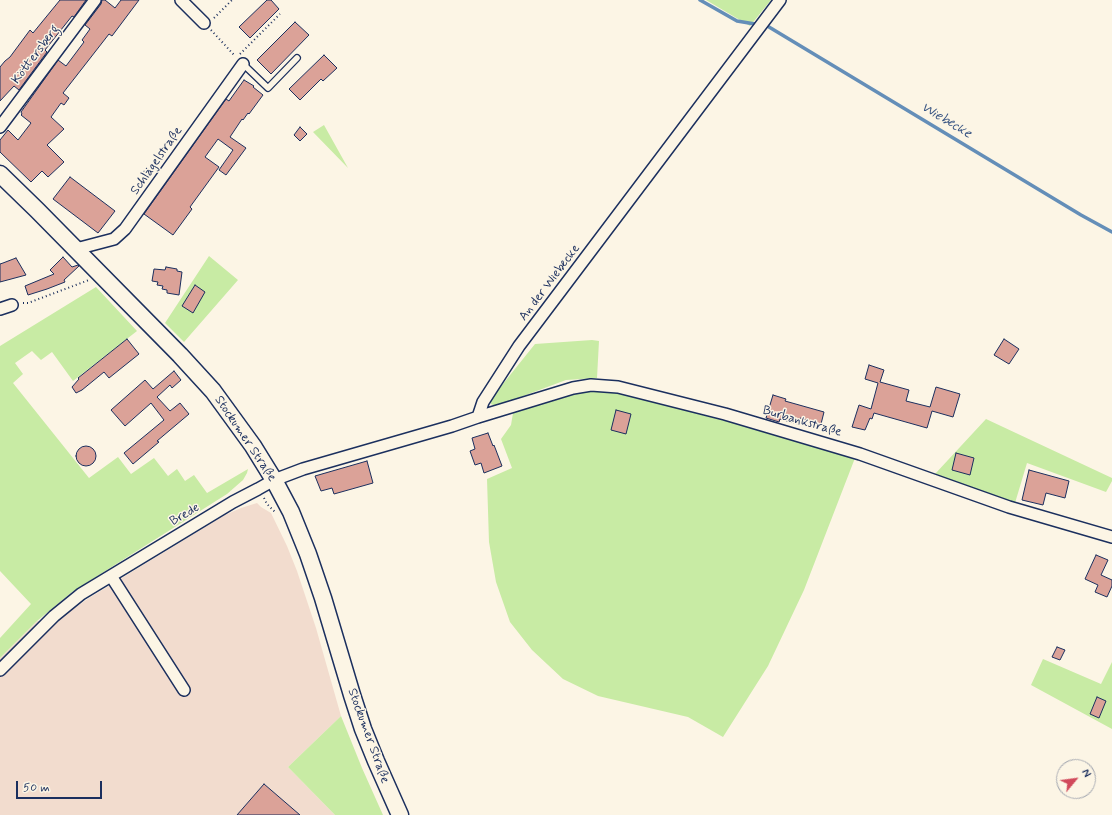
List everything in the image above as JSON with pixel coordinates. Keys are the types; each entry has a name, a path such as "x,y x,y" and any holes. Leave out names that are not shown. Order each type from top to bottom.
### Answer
{"main road":[{"name":"Stockumer Straße","path":"0,174 180,354 213,391 253,446 274,480 291,512 308,554 364,730 376,762 400,815"}],"street":[{"name":"Köttersberg","path":"0,127 95,0"},
{"path":"181,0 205,25"},
{"name":"An der Wiebecke","path":"478,417 483,402 519,346 780,0"},
{"name":"Schlägelstraße","path":"76,249 114,239 126,229 243,64"},
{"path":"0,309 12,305"},
{"name":"Burbankstraße","path":"478,417 573,388 605,385 618,387 725,414 860,454 1009,507 1112,537"},
{"path":"274,480 302,469 452,426 478,417"},
{"name":"Brede","path":"0,670 54,616 81,594 232,502 274,480"},
{"path":"111,576 184,690"}],"lane":[{"path":"243,64 268,88 297,58"}],"path":[{"path":"232,0 205,25 237,57 280,14"},
{"path":"12,305 28,303 92,279"}],"shaded area":[{"path":"257,503 271,513 297,571 316,628 341,716 288,767 335,815 0,815 0,658 37,621 57,620 89,598 225,515"}],"green space":[{"path":"706,0 771,0 750,26"},
{"path":"324,125 348,168 313,132"},
{"path":"209,256 238,280 184,342 165,323"},
{"path":"96,287 137,331 73,381 52,352 41,360 32,351 15,363 23,374 13,383 89,478 118,457 131,474 154,458 168,476 177,469 185,481 194,475 207,493 248,469 247,473 243,480 227,494 72,592 37,621 0,658 0,638 31,604 0,571 0,346"},
{"path":"592,340 599,341 597,378 566,380 499,405 495,406 491,404 490,400 535,344"},
{"path":"593,391 618,392 754,428 855,458 804,590 768,666 723,737 688,717 598,696 563,679 532,650 510,622 496,582 489,542 487,479 512,468 501,439 511,425 513,413 576,394"},
{"path":"986,419 1112,478 1106,492 1027,463 1015,503 935,474"},
{"path":"1043,659 1101,684 1112,662 1112,729 1031,685"},
{"path":"341,716 383,815 335,815 288,767"}],"building":[{"path":"60,0 86,0 74,17 72,16 45,50 47,52 19,90 14,86 0,101 0,67 10,57 30,30 33,33"},
{"path":"102,0 105,0 115,8 121,0 139,0 112,36 109,34 63,93 69,98 64,105 61,103 51,117 64,129 47,145 64,162 48,177 42,171 31,182 0,152 0,140 8,130 18,140 31,123 21,115 21,112 58,60 66,66 84,42 82,40 90,29 85,25 101,4"},
{"path":"267,0 271,0 279,9 250,38 239,27"},
{"path":"295,22 309,35 271,74 257,60"},
{"path":"324,55 337,68 323,81 321,79 300,100 289,89"},
{"path":"244,80 254,86 253,87 263,95 249,114 248,113 243,120 242,119 230,137 246,148 226,175 219,170 233,150 218,139 205,157 219,167 190,207 192,209 173,235 144,214 226,99 229,101"},
{"path":"300,127 307,134 300,141 294,135"},
{"path":"70,177 115,211 98,233 53,199"},
{"path":"63,257 72,267 79,266 64,280 65,282 28,295 25,286 54,274 50,270"},
{"path":"16,258 26,275 0,282 0,264"},
{"path":"166,267 177,269 177,271 182,272 179,295 167,293 167,290 162,289 163,286 157,285 158,282 152,281 154,269 165,270"},
{"path":"195,285 205,292 193,313 182,306"},
{"path":"127,339 139,354 109,378 104,372 76,393 72,387 79,379 78,378"},
{"path":"1004,339 1019,349 1009,364 994,355"},
{"path":"869,365 884,370 880,382 909,390 906,401 930,407 936,387 960,394 953,417 932,411 927,428 874,413 865,430 852,427 859,405 871,409 878,383 865,379"},
{"path":"174,371 181,380 172,388 170,385 157,397 170,411 180,403 189,414 133,464 124,453 164,420 151,403 125,426 111,410 145,380 153,389"},
{"path":"773,395 786,399 785,401 824,412 821,424 800,418 798,424 780,419 779,422 766,418"},
{"path":"616,410 631,414 626,434 611,430"},
{"path":"488,433 502,466 484,473 481,463 475,465 470,451 475,449 472,438"},
{"path":"86,446 93,449 96,456 93,463 86,466 79,463 76,456 79,449"},
{"path":"956,453 974,458 970,475 952,470"},
{"path":"367,461 373,483 334,494 332,488 321,491 315,476"},
{"path":"1029,470 1069,481 1065,498 1046,493 1043,505 1022,500"},
{"path":"1096,555 1108,560 1101,575 1112,580 1112,586 1107,597 1095,592 1098,585 1085,579"},
{"path":"1057,647 1065,650 1060,660 1052,657"},
{"path":"1097,697 1106,701 1099,718 1090,714"},
{"path":"264,784 300,815 237,815"}],"waterway":[{"name":"Wiebecke","path":"700,0 737,21 755,24"},
{"name":"Wiebecke","path":"769,27 1081,215 1112,232"}]}
